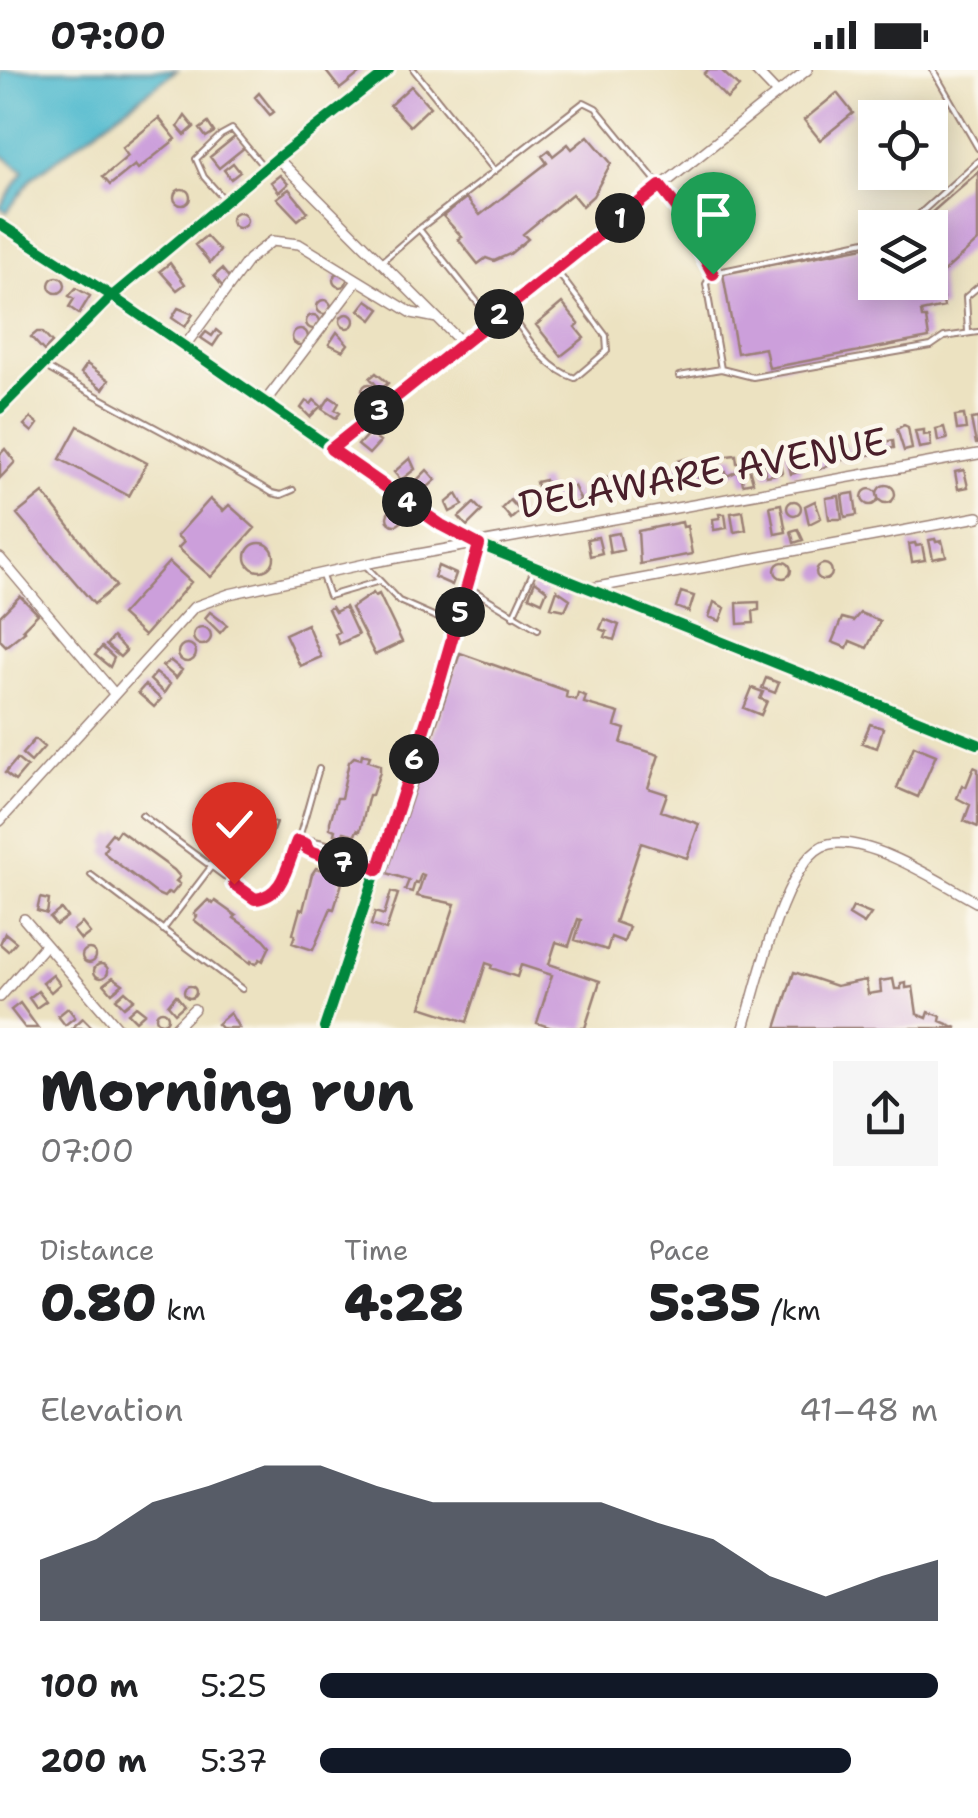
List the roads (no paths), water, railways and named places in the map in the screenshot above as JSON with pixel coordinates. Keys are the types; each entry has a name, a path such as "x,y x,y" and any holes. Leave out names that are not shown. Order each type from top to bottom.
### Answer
{"street":[{"path":"0,409 112,296 389,70"},
{"path":"756,70 777,93"},
{"path":"331,449 807,70"},
{"path":"277,158 462,343"},
{"path":"0,224 112,296 441,525 534,568 978,744"},
{"path":"184,346 249,259 264,245 283,241 314,252 412,314 437,318"},
{"path":"264,403 357,280"},
{"name":"DELAWARE AVENUE","path":"0,821 194,607 230,594 364,564 978,454"},
{"path":"587,589 978,517"},
{"path":"324,1028 378,870 479,545"},
{"path":"0,558 113,692"},
{"path":"744,1028 782,908 804,862 818,848 831,843 880,852 978,903"},
{"path":"24,919 118,1028"},
{"path":"0,997 45,946"},
{"path":"175,1028 194,1009"}],"lane":[{"path":"414,70 495,170"},
{"path":"933,70 978,148"},
{"path":"381,262 586,102 596,108 678,209 713,274"},
{"path":"226,201 204,177 196,159 221,135 232,129 265,168"},
{"path":"924,210 978,161"},
{"path":"420,229 492,320"},
{"path":"721,369 706,284 713,274 858,242"},
{"path":"506,308 542,357 560,373 574,378 586,369 607,351 606,336 555,269"},
{"path":"968,334 966,297 978,287"},
{"path":"679,376 721,369 753,378 930,346 944,337 978,332"},
{"path":"43,366 133,418 191,444 272,493 281,495 293,490"},
{"path":"364,564 399,601 456,626"},
{"path":"513,616 534,568"},
{"path":"322,575 329,596 380,580"},
{"path":"468,588 538,629"},
{"path":"142,815 255,899 270,898 297,841 319,768"},
{"path":"297,841 306,844"},
{"path":"306,844 317,841 360,855 366,864 378,870"},
{"path":"306,844 313,852 356,867 366,864"},
{"path":"163,930 212,867"},
{"path":"92,875 242,989"}],"water":[{"path":"0,70 177,70 33,177 7,212 0,207 24,171 0,154"}]}
